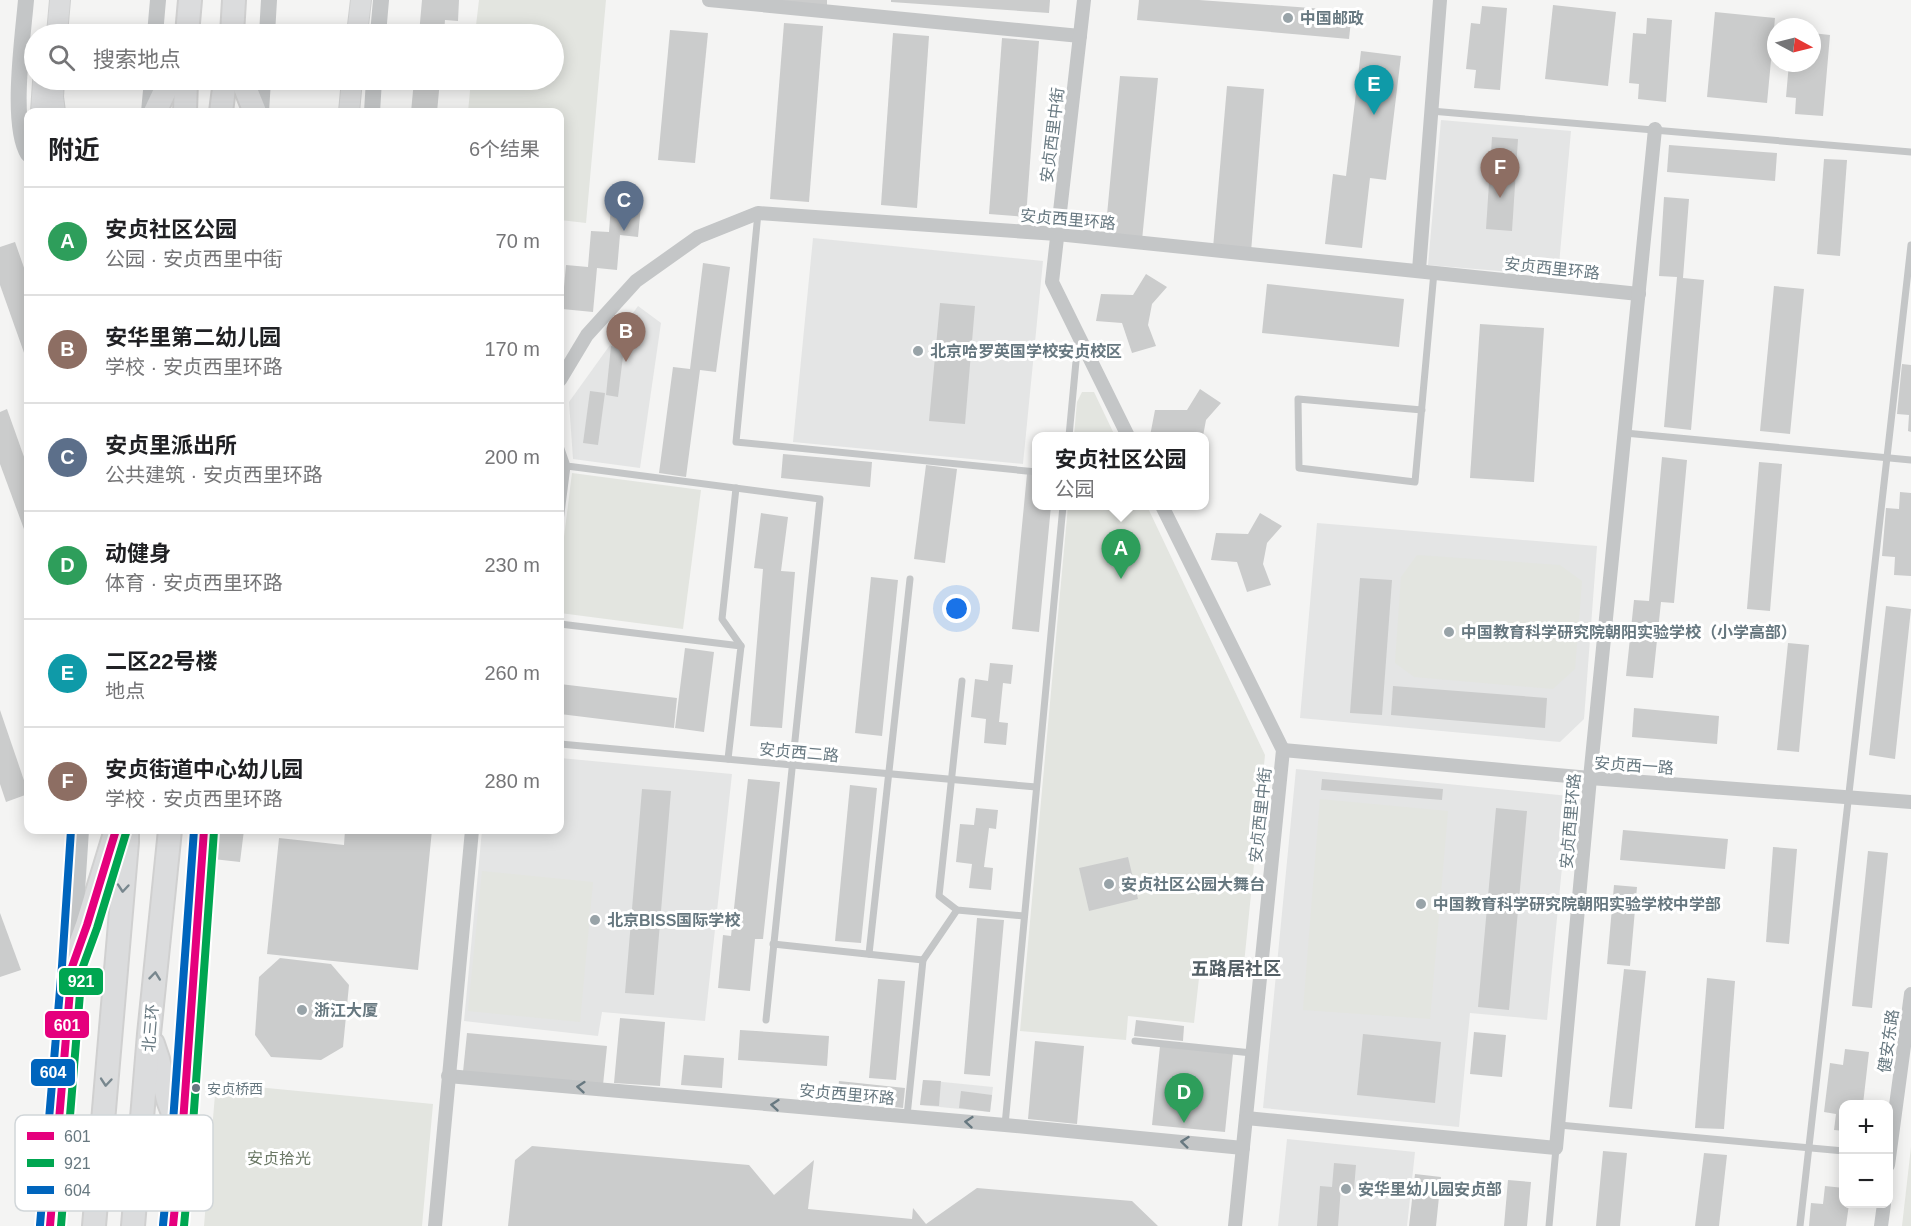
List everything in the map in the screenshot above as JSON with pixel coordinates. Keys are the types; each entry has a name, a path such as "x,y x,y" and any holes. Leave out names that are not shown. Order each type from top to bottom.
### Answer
{"highway":[{"path":"188,24 190,0"},
{"path":"232,24 234,0"},
{"path":"157,108 165,90"},
{"path":"185,108 186,90"},
{"path":"222,108 224,90"},
{"path":"246,90 253,108"},
{"path":"72,967 115,834"},
{"path":"104,1115 127,834"},
{"name":"北三环","path":"142,1115 170,834"},
{"path":"149,1034 174,1115"},
{"path":"94,1226 95,1211"},
{"name":"北三环","path":"133,1226 134,1211"}],"main road":[{"path":"47,24 48,0"},
{"path":"58,24 60,0"},
{"path":"358,24 361,0"},
{"path":"370,24 373,0"},
{"path":"41,108 42,90"},
{"path":"53,90 55,108"},
{"path":"349,108 351,90"},
{"path":"362,108 364,90"}],"street":[{"path":"24,146 18,96 26,0"},
{"path":"156,24 158,0"},
{"path":"268,24 269,0"},
{"path":"379,24 381,0"},
{"path":"709,0 1080,36"},
{"name":"安贞西里中街","path":"1084,0 1052,282 1126,432"},
{"path":"1419,270 1440,0"},
{"path":"149,108 151,90"},
{"path":"261,108 262,90"},
{"path":"372,108 373,90"},
{"name":"安贞西里环路","path":"1556,1148 1590,778 1655,129"},
{"name":"安贞西里环路","path":"564,373 587,335 636,281 698,237 758,213 1057,234 1639,294"},
{"name":"安贞西里中街","path":"1164,510 1283,750 1235,1226"},
{"name":"安贞西一路","path":"1283,750 1590,778 1911,802"},
{"path":"59,1115 81,834"},
{"path":"184,1115 204,834"},
{"path":"435,1226 472,834"},
{"name":"健安东路","path":"1890,1154 1911,994"},
{"name":"安贞西里环路","path":"448,1076 1243,1148"},
{"path":"1246,1118 1556,1148"},
{"path":"1881,1226 1883,1208"},
{"path":"50,1226 51,1211"},
{"path":"173,1226 175,1211"}],"lane":[{"path":"1431,111 1911,152"},
{"path":"758,213 736,442 1032,472"},
{"path":"1800,1226 1911,244"},
{"path":"1422,410 1298,399 1299,468 1415,482 1422,410 1434,272"},
{"path":"1069,432 1078,335"},
{"path":"1625,433 1911,460"},
{"path":"564,457 567,466 564,490"},
{"path":"567,466 820,499 766,1020"},
{"path":"728,759 741,646 722,619 736,488"},
{"path":"1005,1125 1063,510"},
{"path":"869,954 910,579"},
{"path":"564,624 741,646"},
{"path":"963,681 939,896 957,910 1024,916"},
{"name":"安贞西二路","path":"564,744 1036,787"},
{"path":"907,1116 923,960 957,910"},
{"path":"774,945 923,960"},
{"path":"1135,1041 1252,1053"},
{"path":"1558,1125 1839,1150"},
{"path":"1549,1226 1556,1148"}],"shaded area":[{"path":"1441,120 1571,131 1558,276 1428,265"},
{"name":"北京哈罗英国学校安贞校区","path":"813,238 1043,261 1023,464 793,442"},
{"path":"638,306 661,323 640,468 573,459 569,402"},
{"name":"中国教育科学研究院朝阳实验学校（小学高部）","path":"1317,523 1597,546 1584,719 1560,742 1300,718"},
{"name":"北京BISS国际学校","path":"564,758 732,774 705,1021 602,1012 598,1036 464,1021 482,834 564,834"},
{"name":"中国教育科学研究院朝阳实验学校中学部","path":"1296,769 1569,796 1547,1020 1470,1013 1459,1127 1263,1108"},
{"path":"923,1080 993,1087 990,1112 920,1105"},
{"name":"安华里幼儿园安贞部","path":"1287,1139 1415,1152 1407,1226 1278,1226"}],"green space":[{"path":"479,0 606,0 586,223 564,220 564,108 468,108 470,90 564,90 564,24 476,24"},
{"path":"1082,392 1094,392 1113,432 1074,432 1077,402"},
{"path":"572,473 701,490 683,629 564,614 564,537"},
{"path":"1068,510 1149,510 1265,755 1244,964 1199,978 1194,1023 1128,1016 1126,1040 1020,1031"},
{"path":"1417,555 1560,565 1582,581 1575,669 1553,689 1414,677 1395,663 1401,577"},
{"path":"1320,799 1448,811 1430,1019 1303,1010"},
{"path":"482,871 593,882 580,1022 468,1011"},
{"name":"安贞拾光","path":"216,1083 433,1104 422,1226 204,1226 205,1211 213,1211 213,1119"},
{"path":"1911,1147 1911,1226 1902,1226"}],"building":[{"path":"422,0 459,0 458,21 445,20 445,24 420,24"},
{"path":"757,0 827,0 827,7"},
{"path":"891,0 1050,0 1049,13 891,2"},
{"path":"1139,0 1199,0 1352,11 1349,39 1137,20"},
{"path":"1553,5 1616,12 1608,86 1545,79"},
{"path":"1482,6 1507,8 1500,90 1474,88 1476,70 1466,69 1471,23 1480,24"},
{"path":"1715,12 1775,18 1767,18 1767,72 1770,72 1767,103 1707,97"},
{"path":"1647,18 1672,20 1666,102 1638,99 1639,84 1629,83 1633,33 1646,34"},
{"path":"784,23 823,26 809,202 770,199"},
{"path":"670,30 708,33 695,163 658,160"},
{"path":"893,33 929,36 917,208 881,205"},
{"path":"1821,34 1830,35 1823,116 1795,114 1796,98 1786,97 1788,72 1821,72"},
{"path":"1002,38 1039,41 1026,217 989,214"},
{"path":"1361,51 1401,56 1386,180 1370,178 1362,248 1325,244 1333,174 1346,176"},
{"path":"1120,76 1158,78 1142,240 1105,236"},
{"path":"1227,86 1264,89 1251,252 1213,248"},
{"path":"413,90 439,90 437,108 411,108"},
{"path":"1492,137 1518,139 1512,231 1486,229"},
{"path":"1669,145 1777,153 1775,181 1667,172"},
{"path":"1824,159 1847,160 1840,256 1817,254"},
{"path":"612,192 642,195 638,237 620,235 617,270 597,268 593,312 564,309 566,265 588,267 591,231 609,232"},
{"path":"1664,197 1689,199 1683,278 1704,280 1691,430 1664,427 1677,277 1659,276"},
{"path":"15,242 24,268 24,353 0,285 0,247"},
{"path":"703,263 730,267 716,372 700,370 686,477 659,473 673,367 690,369"},
{"path":"1146,274 1167,287 1152,304 1148,325 1156,346 1132,353 1122,323 1096,321 1101,294 1133,295"},
{"path":"1267,284 1404,299 1399,347 1262,333"},
{"path":"1774,286 1804,289 1790,434 1760,431"},
{"path":"940,303 975,306 965,424 929,421"},
{"path":"1480,324 1544,328 1534,482 1470,478"},
{"path":"611,346 624,348 618,397 606,395"},
{"path":"1902,364 1911,365 1911,432 1908,431 1909,415 1897,414"},
{"path":"1200,389 1221,403 1206,420 1204,432 1151,432 1155,410 1187,410"},
{"path":"590,391 605,393 598,445 583,443"},
{"path":"7,409 24,457 24,529 0,464 0,412"},
{"path":"783,454 872,462 870,487 781,478"},
{"path":"1662,457 1687,460 1674,603 1661,602 1653,678 1626,676 1634,600 1649,601"},
{"path":"1759,462 1782,464 1770,611 1747,609"},
{"path":"926,465 957,469 945,563 914,559"},
{"path":"1027,474 1032,474 1032,510 1051,510 1039,632 1012,629"},
{"path":"1900,492 1911,493 1911,576 1894,575 1895,557 1882,556 1886,508 1899,509"},
{"path":"761,513 788,517 781,571 795,572 782,728 750,726 763,569 754,568"},
{"path":"1260,513 1282,526 1267,543 1263,564 1271,585 1247,592 1237,562 1211,560 1216,533 1248,534"},
{"path":"871,577 898,580 882,736 855,733"},
{"path":"1360,578 1392,580 1382,715 1350,713"},
{"path":"1886,606 1911,609 1895,759 1869,755"},
{"path":"1788,643 1809,645 1799,752 1777,750"},
{"path":"685,648 714,652 704,732 675,728"},
{"path":"990,663 1013,665 1011,684 1003,683 999,722 1008,723 1006,745 984,743 986,719 971,717 975,679 988,681"},
{"path":"564,684 677,698 674,728 564,714"},
{"path":"1393,686 1547,698 1545,728 1391,715"},
{"path":"1634,708 1719,716 1717,744 1632,737"},
{"path":"0,710 24,780 24,795 6,802 0,784"},
{"path":"748,779 780,782 763,939 755,939 750,991 718,988 723,935 731,936"},
{"path":"1322,779 1443,789 1442,800 1321,790"},
{"path":"850,785 877,788 861,943 835,941"},
{"path":"642,789 671,791 654,995 625,993"},
{"path":"976,808 998,810 996,829 989,828 984,867 993,868 991,890 969,888 972,864 956,862 960,824 974,825"},
{"path":"1496,808 1527,811 1509,1010 1478,1007"},
{"path":"1623,830 1728,839 1725,869 1620,860"},
{"path":"207,834 244,834 240,862 204,858"},
{"path":"345,834 432,834 418,970 267,954 279,838 344,845"},
{"path":"1773,847 1797,849 1789,944 1766,942"},
{"path":"1868,851 1888,853 1872,1008 1852,1006"},
{"name":"安贞社区公园大舞台","path":"1128,857 1138,899 1089,911 1079,868"},
{"path":"1614,885 1637,887 1630,966 1607,964"},
{"path":"0,913 21,970 0,977"},
{"path":"977,918 1004,920 990,1076 964,1074"},
{"name":"浙江大厦","path":"280,958 331,964 349,985 343,1047 321,1060 271,1057 255,1035 259,977"},
{"path":"1624,969 1646,971 1632,1109 1609,1107"},
{"path":"1707,978 1735,981 1724,1129 1695,1128"},
{"path":"878,979 905,981 896,1080 869,1078"},
{"path":"620,1018 665,1022 660,1086 614,1083"},
{"path":"1136,1020 1184,1026 1183,1041 1134,1036"},
{"path":"740,1030 829,1036 827,1066 738,1060"},
{"path":"1474,1032 1506,1035 1502,1077 1470,1074"},
{"path":"467,1033 607,1046 603,1085 463,1072"},
{"path":"1363,1034 1441,1042 1435,1103 1357,1095"},
{"path":"1035,1041 1084,1046 1077,1124 1028,1119"},
{"path":"1160,1046 1233,1054 1225,1132 1152,1125"},
{"path":"1845,1049 1869,1052 1863,1100 1839,1100 1839,1130 1834,1130 1836,1114 1824,1112 1830,1063 1843,1065"},
{"path":"684,1055 724,1058 722,1088 681,1085"},
{"path":"923,1080 941,1081 939,1106 920,1105"},
{"path":"839,1081 905,1088 903,1108 837,1100"},
{"path":"961,1091 992,1095 990,1112 959,1108"},
{"path":"532,1146 749,1165 774,1195 814,1160 808,1209 912,1219 913,1208 926,1224 977,1188 1132,1201 1158,1226 508,1226 515,1160"},
{"path":"1603,1151 1627,1153 1620,1226 1596,1226"},
{"path":"1704,1153 1727,1155 1719,1226 1695,1226"},
{"path":"1334,1163 1356,1165 1354,1189 1341,1187 1338,1226 1317,1226 1320,1186 1332,1187"},
{"path":"1415,1174 1441,1177 1436,1226 1409,1226"},
{"path":"1508,1180 1531,1182 1527,1226 1504,1226"},
{"path":"1825,1186 1839,1187 1839,1208 1848,1208 1846,1226 1809,1226 1811,1203 1823,1204"}],"transit line":[{"name":"604","path":"49,1115 71,834"},
{"name":"601","path":"59,1115 72,967 115,834"},
{"name":"921","path":"70,1115 82,969 126,834"},
{"name":"604","path":"174,1115 194,834"},
{"name":"601","path":"184,1115 204,834"},
{"name":"921","path":"194,1115 214,834"},
{"name":"604","path":"40,1225 41,1211"},
{"name":"601","path":"50,1226 51,1211"},
{"name":"921","path":"61,1226 62,1211"},
{"name":"604","path":"163,1225 164,1211"},
{"name":"601","path":"173,1226 175,1211"},
{"name":"921","path":"184,1226 185,1211"}],"place":[{"name":"中国邮政","path":"1288,18"},
{"name":"二区22号楼","path":"1374,115"},
{"name":"安贞街道中心幼儿园","path":"1500,198"},
{"name":"安贞里派出所","path":"624,231"},
{"name":"北京哈罗英国学校安贞校区","path":"918,351"},
{"name":"安华里第二幼儿园","path":"626,362"},
{"name":"安贞社区公园","path":"1121,579"},
{"name":"中国教育科学研究院朝阳实验学校（小学高部）","path":"1449,632"},
{"name":"安贞社区公园大舞台","path":"1109,884"},
{"name":"中国教育科学研究院朝阳实验学校中学部","path":"1421,904"},
{"name":"北京BISS国际学校","path":"595,920"},
{"name":"浙江大厦","path":"302,1010"},
{"name":"安贞桥西","path":"196,1088"},
{"name":"动健身","path":"1184,1123"},
{"name":"安华里幼儿园安贞部","path":"1346,1189"}],"district":[{"name":"五路居社区","path":"1236,969"}]}
